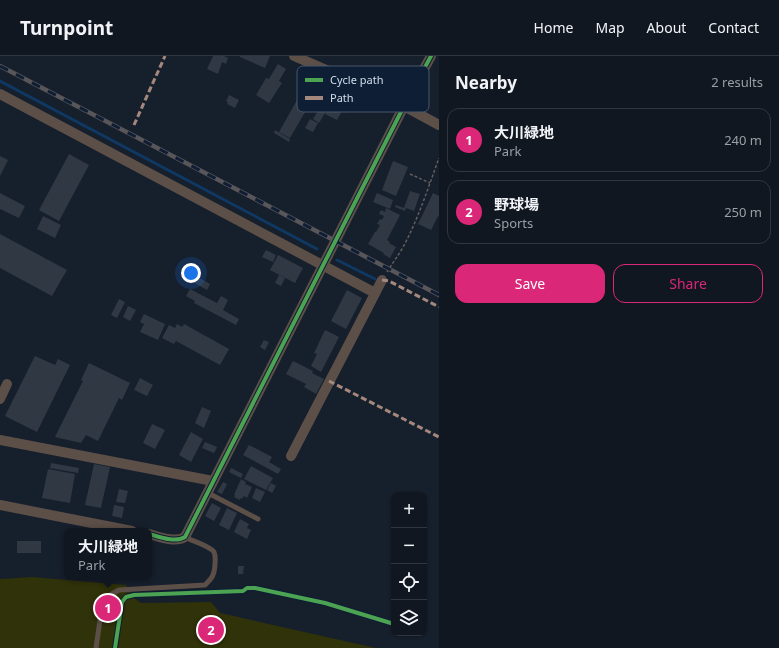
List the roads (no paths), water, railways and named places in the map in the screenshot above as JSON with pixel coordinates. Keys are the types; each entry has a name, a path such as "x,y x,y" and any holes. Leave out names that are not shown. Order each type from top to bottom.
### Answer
{"street":[{"path":"294,56 317,66"},
{"path":"426,66 431,56"},
{"path":"0,94 375,293"},
{"path":"152,535 176,540 181,540 185,537 401,112"},
{"path":"415,112 439,125"},
{"path":"291,456 382,280"},
{"path":"0,399 8,384"},
{"path":"0,440 213,481"},
{"path":"0,505 117,528"}],"lane":[{"path":"208,493 258,519"},
{"path":"96,648 103,600 118,590 205,585 213,577 215,567 214,552 185,537"}],"waterway":[{"path":"0,81 317,249"},
{"path":"337,260 375,279"}],"railway":[{"path":"0,66 439,295"}],"place":[{"name":"大川緑地","path":"108,608"},
{"name":"野球場","path":"211,630"}]}
